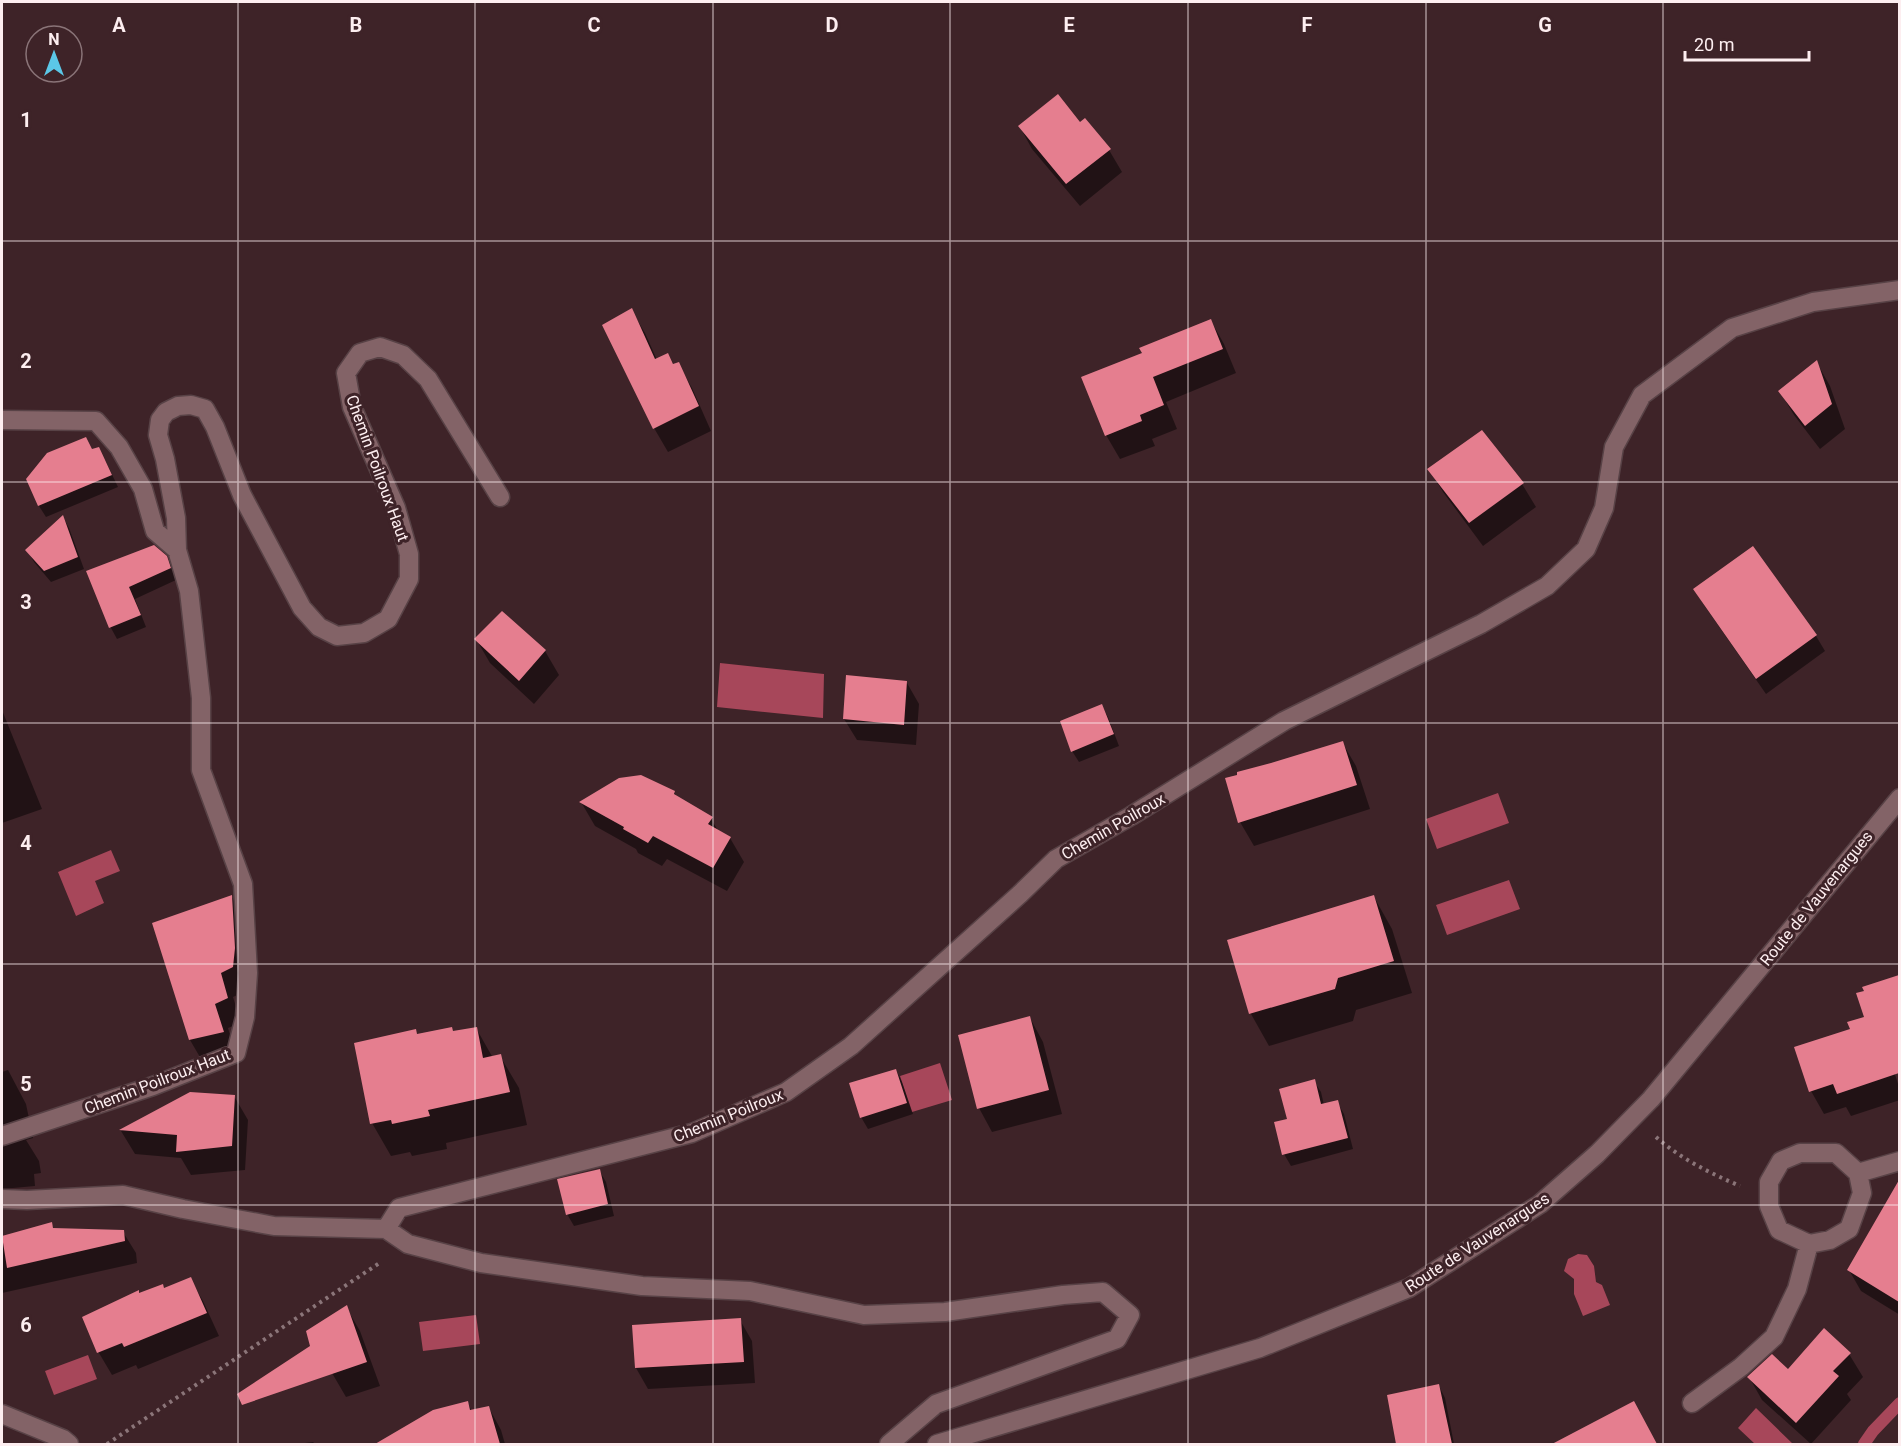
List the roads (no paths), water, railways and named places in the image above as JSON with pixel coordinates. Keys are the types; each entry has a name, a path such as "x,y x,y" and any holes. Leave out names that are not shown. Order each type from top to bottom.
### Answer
{"street":[{"name":"Chemin Poilroux","path":"386,1228 399,1208 692,1133 786,1092 851,1046 1056,859 1131,816 1284,721 1481,624 1547,585 1586,549 1604,508 1614,447 1642,395 1732,328 1813,302 1899,290"},
{"name":"Chemin Poilroux Haut","path":"2,1136 153,1086 236,1053 245,1017 248,973 243,884 201,770 200,686 189,591 177,550 176,518 158,435 160,420 166,412 178,406 192,405 204,409 215,427 242,495 302,608 319,627 337,636 364,633 388,619 409,579 409,554 396,508 352,407 346,373 360,352 380,347 403,355 428,380 500,497"},
{"path":"2,420 96,421 119,447 143,489 155,531 177,550"},
{"name":"Route de Vauvenargues","path":"937,1444 1260,1348 1409,1288 1540,1204 1597,1154 1651,1099 1899,798"},
{"path":"1800,1153 1836,1153 1858,1173 1862,1193 1849,1228 1830,1240 1809,1244 1779,1230 1769,1206 1769,1182 1781,1161 1800,1153"},
{"path":"1858,1173 1899,1161"},
{"path":"2,1198 27,1200 123,1195 274,1226 386,1228 408,1244 481,1263 642,1286 750,1291 864,1315 945,1312 1063,1295 1103,1292 1130,1315 1117,1339 936,1404 889,1444"},
{"path":"1692,1403 1741,1367 1774,1337 1797,1289 1809,1244"},
{"path":"2,1414 63,1439 69,1444"}],"waterway":[{"path":"1864,1444 1873,1431 1900,1403"}]}
